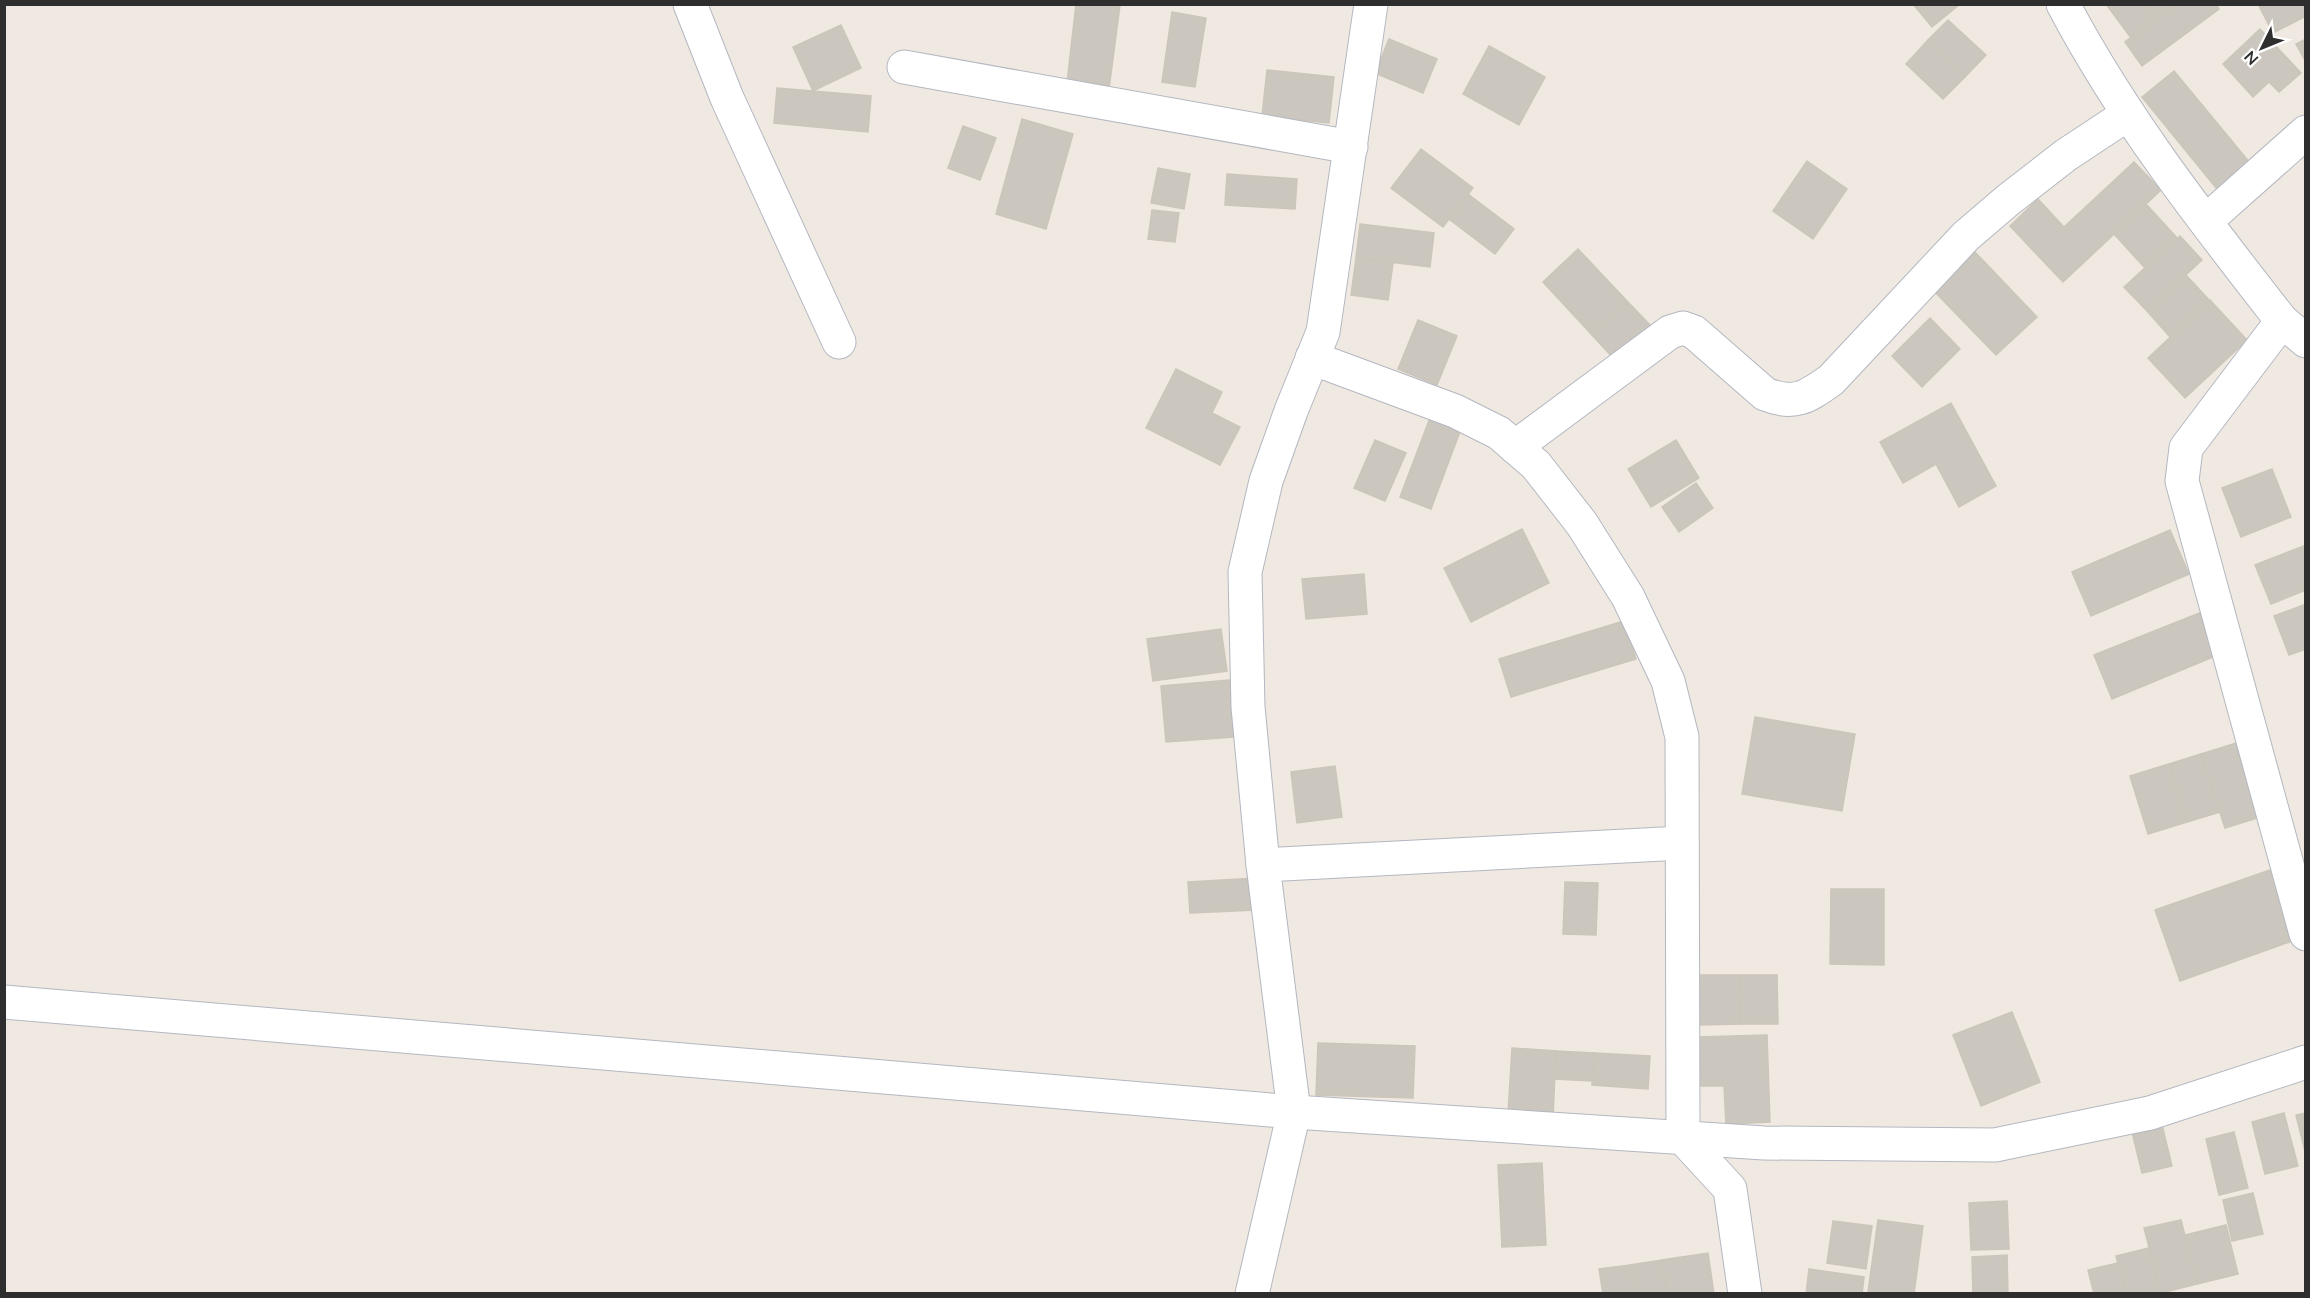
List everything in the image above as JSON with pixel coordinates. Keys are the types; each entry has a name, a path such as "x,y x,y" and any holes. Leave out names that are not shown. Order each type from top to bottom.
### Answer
{"street":[{"path":"690,4 727,98 839,342"},
{"path":"1252,1293 1294,1112 1263,866 1248,707 1245,572 1266,481 1323,332 1371,4"},
{"path":"2063,4 2084,44 2128,114 2206,221 2294,331 2186,448 2182,481 2306,934"},
{"path":"904,67 1351,147"},
{"path":"1515,447 1670,332 1683,328 1694,332 1765,394 1777,399 1794,401 1809,395 1832,380 1966,236 2066,155 2128,114"},
{"path":"2206,221 2306,132"},
{"path":"1312,358 1455,411 1499,432 1536,465 1582,524 1628,597 1668,681 1682,737 1683,1138 1731,1190 1744,1293"},
{"path":"1263,866 1682,843"},
{"path":"4,1002 1294,1112 1764,1143 1995,1145 2150,1113 2306,1062"}],"building":[{"path":"1076,4 1120,5 1109,89 1067,83"},
{"path":"1913,4 1960,4 1932,27"},
{"path":"2106,4 2145,4 2156,19 2131,38"},
{"path":"2145,4 2176,4 2156,19"},
{"path":"2176,4 2216,4 2219,9 2142,66 2125,42"},
{"path":"2258,4 2305,4 2306,16 2273,33"},
{"path":"1172,12 1206,18 1195,87 1162,82"},
{"path":"1948,20 1986,55 1965,77 1928,40"},
{"path":"841,25 861,68 813,91 793,47"},
{"path":"2260,29 2301,73 2279,92 2269,82 2253,97 2223,64"},
{"path":"1389,39 1437,59 1423,93 1375,73"},
{"path":"2306,39 2306,62 2296,44"},
{"path":"1928,40 1965,77 1943,99 1906,64"},
{"path":"1489,46 1545,77 1519,125 1463,94"},
{"path":"1267,70 1334,77 1329,123 1262,116"},
{"path":"2174,71 2250,163 2217,189 2142,97"},
{"path":"777,88 871,96 868,132 774,123"},
{"path":"1022,119 1073,134 1046,229 996,214"},
{"path":"963,126 996,138 980,180 948,168"},
{"path":"1421,149 1473,188 1443,227 1391,188"},
{"path":"1807,161 1847,189 1813,239 1773,211"},
{"path":"2134,162 2161,190 2063,282 2010,226 2038,199 2064,227"},
{"path":"1158,168 1190,174 1184,209 1151,203"},
{"path":"1227,174 1297,179 1295,209 1225,205"},
{"path":"1468,194 1514,229 1495,254 1449,219"},
{"path":"2146,204 2177,238 2145,268 2114,234"},
{"path":"1152,210 1179,213 1175,242 1148,239"},
{"path":"1360,224 1434,233 1430,267 1356,258"},
{"path":"2180,236 2202,260 2147,311 2124,287"},
{"path":"1578,249 1627,301 1592,335 1543,282"},
{"path":"1974,251 2037,317 1996,355 1933,290"},
{"path":"1356,258 1393,263 1388,300 1351,295"},
{"path":"2186,275 2209,300 2170,337 2147,311"},
{"path":"2210,300 2247,340 2185,398 2148,358"},
{"path":"1627,301 1651,326 1615,360 1592,335"},
{"path":"1930,318 1960,349 1922,387 1892,356"},
{"path":"1418,320 1457,336 1437,385 1398,369"},
{"path":"1176,369 1222,392 1212,413 1240,427 1220,465 1146,428"},
{"path":"1951,403 1996,486 1959,507 1936,464 1903,483 1880,442"},
{"path":"1430,418 1461,429 1431,509 1400,497"},
{"path":"1375,440 1406,453 1385,501 1354,488"},
{"path":"1676,440 1699,478 1651,507 1628,469"},
{"path":"2272,469 2291,517 2241,537 2222,488"},
{"path":"1696,483 1713,508 1679,532 1662,507"},
{"path":"1522,529 1549,583 1471,622 1444,568"},
{"path":"2170,530 2189,574 2091,616 2072,572"},
{"path":"2306,545 2306,590 2271,604 2255,565"},
{"path":"1364,574 1367,614 1306,619 1302,579"},
{"path":"2306,604 2306,649 2289,655 2274,616"},
{"path":"2202,612 2220,654 2112,699 2094,655"},
{"path":"1624,621 1636,659 1511,697 1499,659"},
{"path":"1221,629 1227,671 1153,681 1147,639"},
{"path":"1229,680 1234,737 1166,742 1161,686"},
{"path":"1755,717 1855,734 1842,811 1742,794"},
{"path":"2246,740 2270,814 2225,828 2201,754"},
{"path":"2201,754 2220,812 2187,822 2169,764"},
{"path":"2169,764 2187,822 2148,834 2130,776"},
{"path":"1335,766 1342,817 1297,823 1291,772"},
{"path":"2273,869 2298,939 2180,981 2155,910"},
{"path":"1256,878 1257,910 1190,913 1188,882"},
{"path":"1565,882 1598,883 1596,935 1563,934"},
{"path":"1831,889 1884,889 1884,965 1830,964"},
{"path":"1699,975 1740,975 1741,1024 1699,1025"},
{"path":"1740,975 1777,975 1778,1024 1741,1024"},
{"path":"2012,1012 2040,1082 1981,1106 1953,1035"},
{"path":"1767,1035 1770,1122 1726,1124 1724,1086 1699,1086 1697,1037"},
{"path":"1318,1043 1415,1046 1413,1098 1316,1095"},
{"path":"1512,1048 1556,1051 1553,1117 1508,1114"},
{"path":"1556,1051 1594,1053 1592,1081 1555,1079"},
{"path":"1594,1053 1650,1056 1648,1089 1592,1085"},
{"path":"2284,1113 2298,1166 2265,1174 2252,1122"},
{"path":"2306,1113 2306,1156 2296,1115"},
{"path":"2162,1125 2172,1166 2142,1173 2132,1132"},
{"path":"2234,1132 2248,1188 2219,1195 2206,1139"},
{"path":"1542,1163 1546,1245 1502,1247 1498,1165"},
{"path":"2253,1193 2263,1234 2232,1241 2223,1200"},
{"path":"2007,1201 2009,1249 1971,1250 1969,1203"},
{"path":"1878,1220 1923,1226 1914,1294 1868,1292"},
{"path":"2181,1220 2197,1284 2161,1293 2144,1228"},
{"path":"1833,1221 1872,1226 1866,1269 1827,1263"},
{"path":"2226,1225 2238,1274 2197,1284 2185,1235"},
{"path":"2149,1248 2161,1293 2126,1294 2116,1256"},
{"path":"1708,1253 1714,1294 1666,1294 1662,1260"},
{"path":"2007,1255 2008,1294 1973,1294 1972,1257"},
{"path":"1662,1260 1666,1294 1634,1294 1630,1265"},
{"path":"2118,1263 2126,1294 2094,1294 2088,1270"},
{"path":"1630,1265 1634,1294 1603,1294 1599,1269"},
{"path":"1809,1269 1864,1277 1862,1294 1806,1294"}]}
